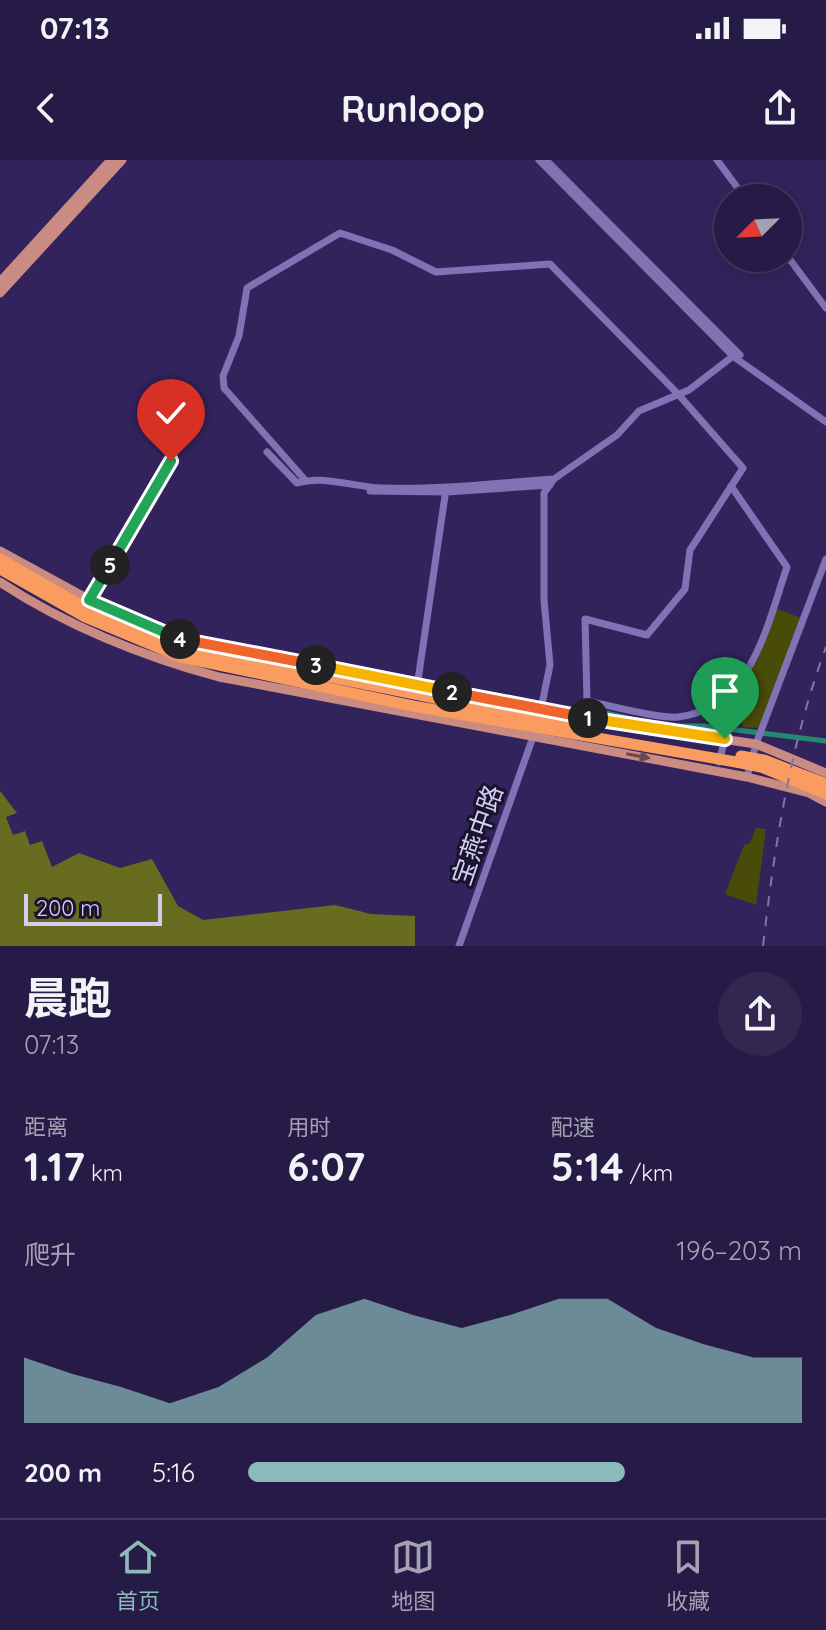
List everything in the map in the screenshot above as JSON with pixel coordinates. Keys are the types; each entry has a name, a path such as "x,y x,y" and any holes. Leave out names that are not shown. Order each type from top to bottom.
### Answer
{"highway":[{"path":"0,559 89,610 180,646 416,690 560,728"},
{"path":"0,569 85,617 181,657 258,675 764,760 823,784"}],"main road":[{"path":"0,282 111,160"},
{"path":"0,293 122,160"},
{"path":"0,551 89,600 179,639 416,690 756,743 823,784"},
{"path":"0,582 70,620 168,663 219,677 747,777 809,793 826,802"}],"street":[{"path":"539,160 734,357 826,420"},
{"path":"546,160 737,353 826,420"},
{"path":"717,160 735,184"},
{"path":"306,481 224,388 223,376 239,336 247,288 340,233 392,250 436,272 550,264 678,394 743,468 731,486 690,550 685,589 647,635 585,619 587,701 678,717 725,700 755,661 787,567 731,486"},
{"path":"799,272 826,308"},
{"path":"541,709 550,665 544,493 552,482 617,435 639,411 678,394 737,353"},
{"path":"267,452 297,483 322,480 380,488 552,482"},
{"path":"89,600 171,461"},
{"path":"322,480 338,487 380,493 552,482"},
{"path":"416,690 446,487"},
{"path":"747,777 756,743 826,559"},
{"name":"宝燕中路","path":"459,946 533,737"},
{"path":"716,772 725,739"}],"shaded area":[{"path":"775,608 801,618 762,728 743,727 741,718 725,715 723,708 758,659"},
{"path":"0,791 17,813 6,817 13,835 25,831 30,845 42,841 52,867 79,853 120,868 152,859 178,906 203,920 335,905 371,914 415,916 415,946 0,946"},
{"path":"756,828 766,829 756,905 725,894 744,845 750,843"}],"waterway":[{"path":"589,709 661,726 704,726 826,741"}],"railway":[{"path":"763,946 793,758 826,647"}],"route":[{"path":"171,461 89,600 110,611 179,639 626,725 725,739"}]}
